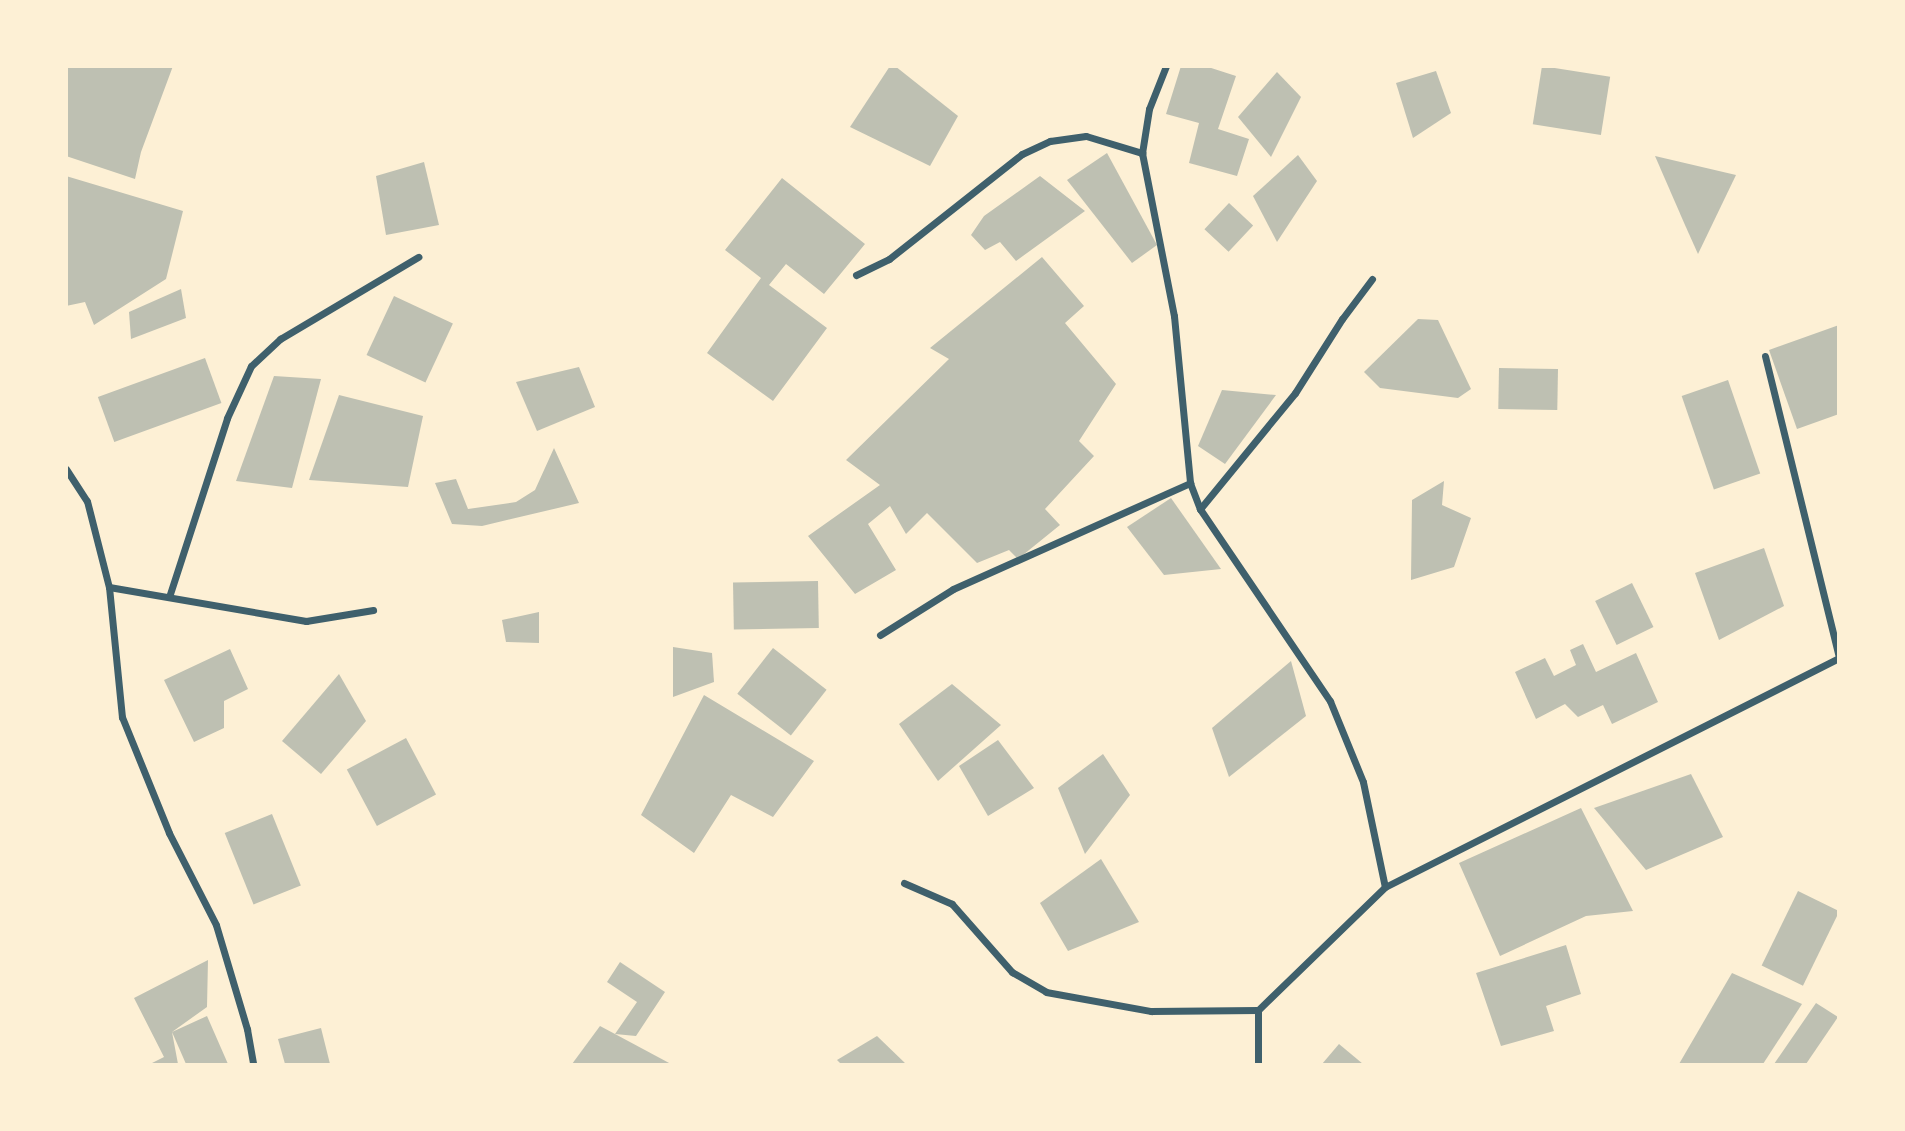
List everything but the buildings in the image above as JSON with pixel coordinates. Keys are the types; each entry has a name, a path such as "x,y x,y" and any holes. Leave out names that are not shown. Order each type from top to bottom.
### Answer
{"street":[{"path":"1166,66 1149,109 1142,153 1174,316 1190,483 1199,509 1331,701 1363,782 1385,887"},
{"path":"856,275 889,259 1022,154 1049,141 1086,136 1142,153"},
{"path":"169,597 227,418 251,366 280,339 418,257"},
{"path":"1199,509 1239,465 1295,393 1342,319 1372,279"},
{"path":"904,883 952,904 1012,972 1046,992 1151,1012 1258,1010 1385,887 1839,657 1765,356"},
{"path":"66,469 87,501 109,587 122,717 169,833 216,925 247,1029 253,1065"},
{"path":"880,635 953,589 1190,483"},
{"path":"109,587 306,621 373,610"},
{"path":"1258,1010 1258,1065"}]}
